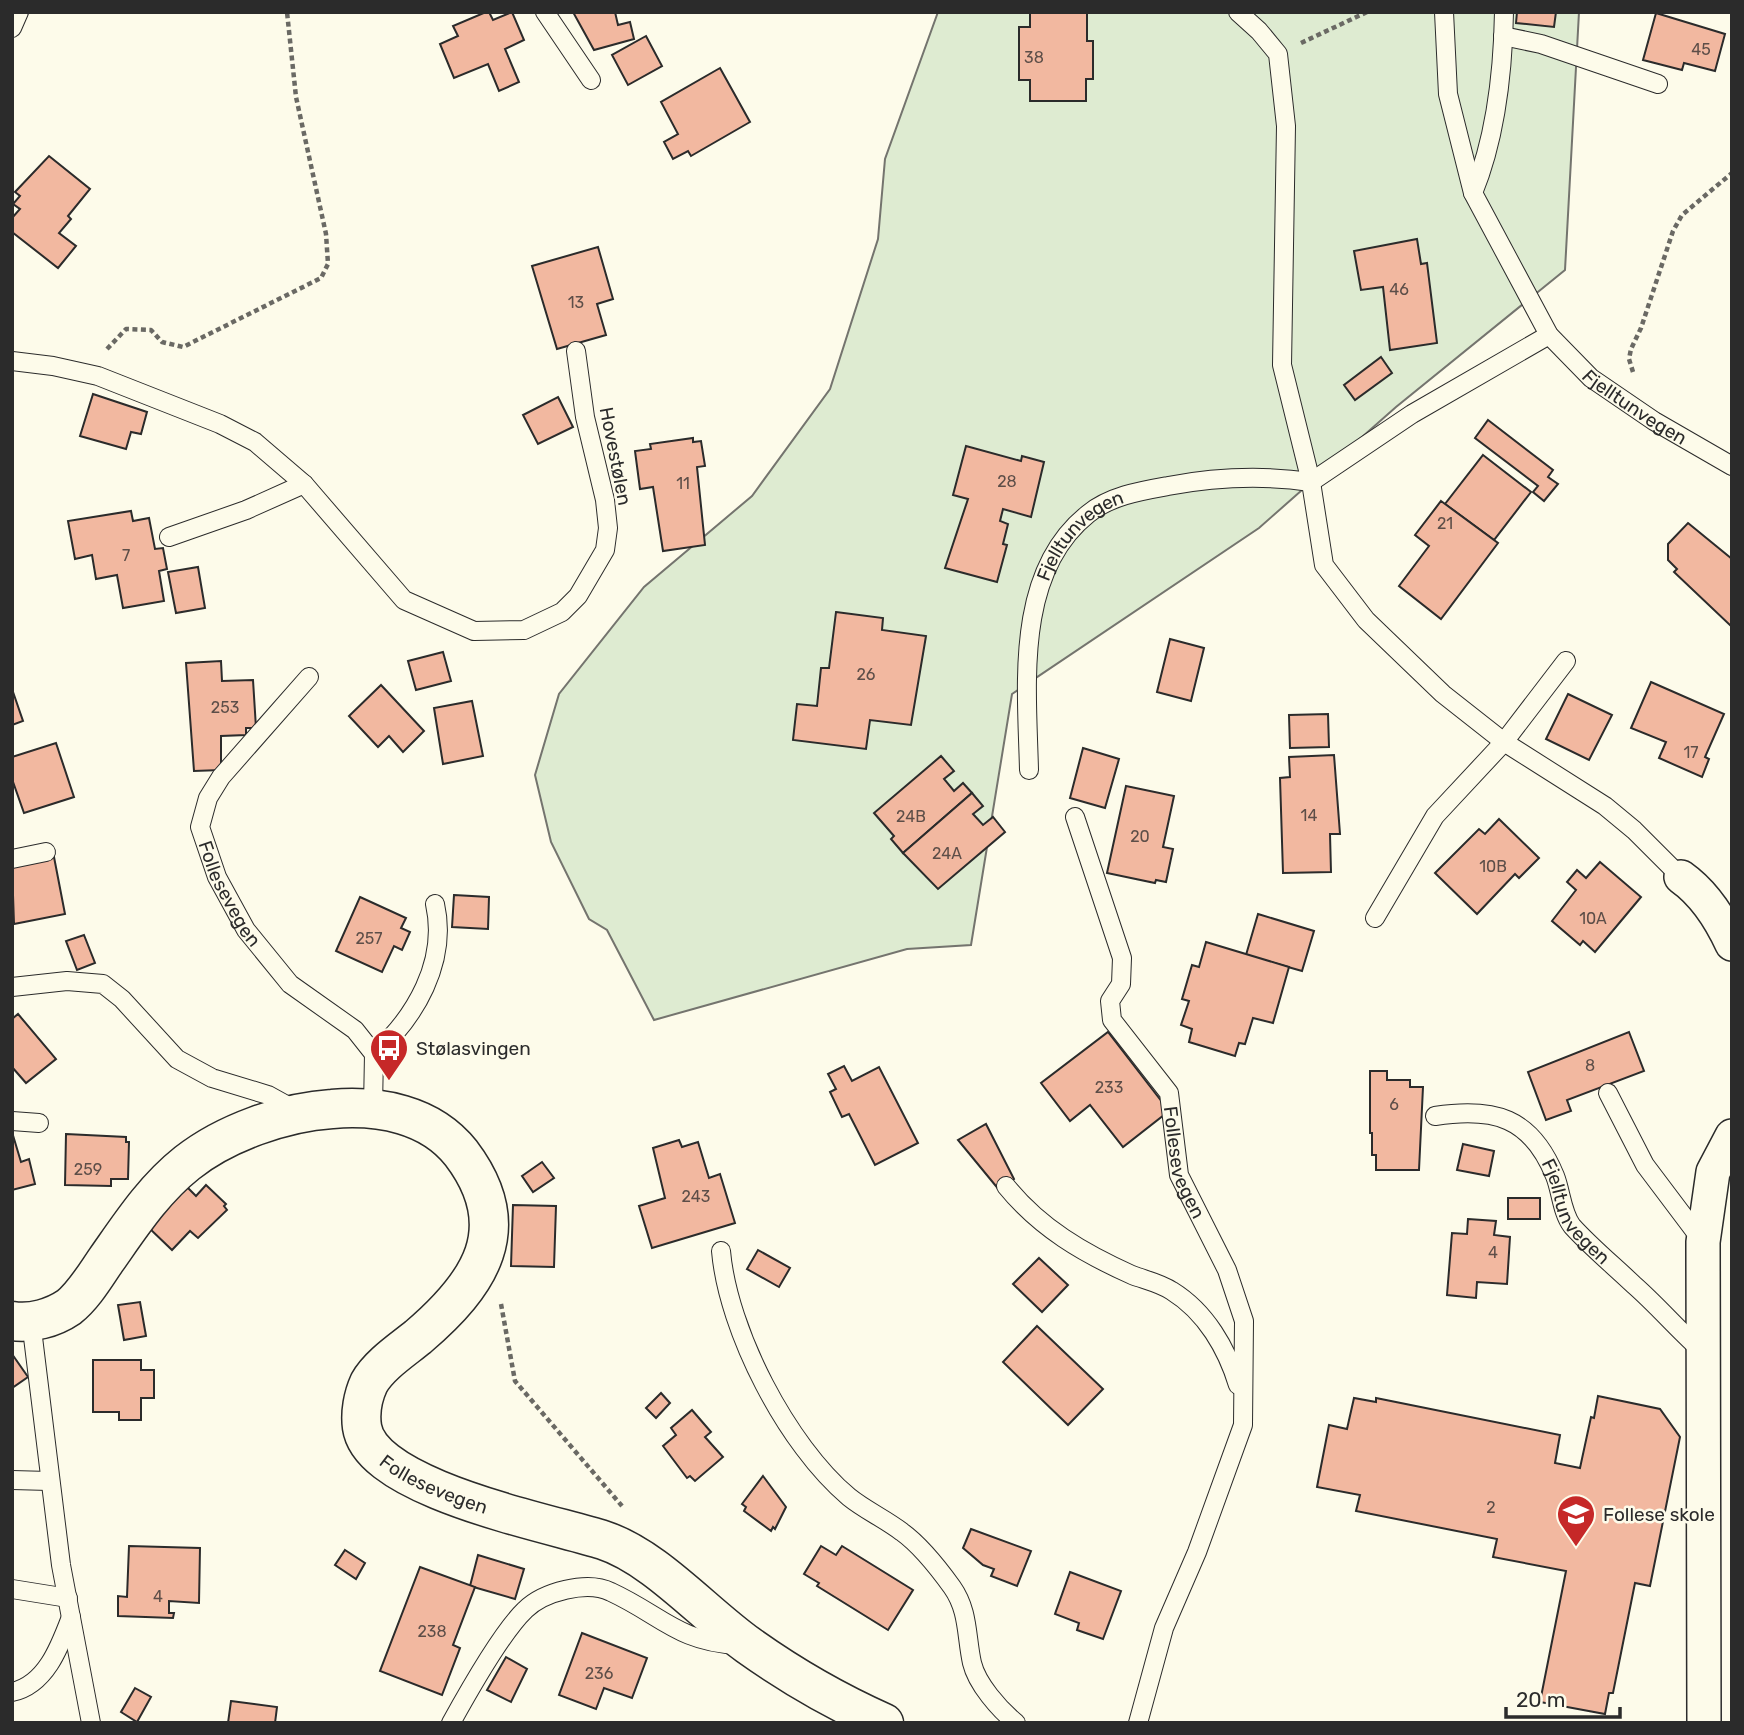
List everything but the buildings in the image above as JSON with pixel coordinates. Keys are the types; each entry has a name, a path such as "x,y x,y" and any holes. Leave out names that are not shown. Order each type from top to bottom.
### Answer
{"main road":[{"name":"Follesevegen","path":"22,1321 52,1317 70,1306 86,1289 155,1193 188,1162 219,1144 300,1112 373,1107 425,1124 456,1147 470,1166 491,1220 489,1242 481,1267 456,1301 370,1381 361,1420 368,1447 402,1471 454,1497 624,1547 749,1646 853,1709 884,1723"}],"street":[{"path":"1681,877 1695,887 1721,919 1732,944"},
{"path":"1704,1723 1703,1242 1713,1172 1732,1136"}],"lane":[{"path":"12,28 19,12"},
{"path":"545,12 591,80"},
{"path":"1238,12 1259,31 1278,54 1286,126 1282,365 1311,482 1324,565 1366,620 1443,694 1504,741 1605,807 1634,830 1681,877"},
{"name":"Fjelltunvegen","path":"1444,12 1448,94 1473,193 1549,335 1591,378 1642,413 1732,466"},
{"path":"1473,193 1487,159 1504,12"},
{"path":"1503,36 1541,44 1658,84"},
{"path":"1311,482 1412,414 1549,335"},
{"name":"Hovestølen","path":"12,361 53,366 98,376 220,424 255,442 304,484 404,600 474,631 524,630 544,623 562,612 583,589 605,550 608,528 576,351"},
{"name":"Fjelltunvegen","path":"1029,770 1029,648 1049,562 1068,533 1089,513 1112,500 1144,490 1232,477 1273,477 1311,482"},
{"path":"169,537 246,510 304,484"},
{"path":"1375,918 1435,816 1504,741 1566,661"},
{"name":"Follesevegen","path":"309,677 273,722 221,777 208,798 201,827 217,877 246,930 290,984 355,1030 374,1054"},
{"name":"Follesevegen","path":"1075,817 1122,958 1121,984 1110,1001 1112,1020 1169,1093 1179,1175 1238,1297 1244,1321 1243,1425 1197,1552 1164,1628 1138,1723"},
{"path":"12,859 46,852"},
{"path":"373,1107 374,1054 401,1027 417,1003 431,974 435,951 435,904"},
{"path":"12,987 67,981 103,984 122,999 177,1059 212,1078 268,1095 300,1112"},
{"path":"1608,1093 1645,1166 1703,1242"},
{"name":"Fjelltunvegen","path":"1435,1116 1468,1111 1489,1112 1508,1118 1527,1131 1543,1152 1555,1175 1570,1223 1703,1352"},
{"path":"12,1121 40,1122"},
{"name":"Follesevegen","path":"1006,1186 1027,1212 1067,1242 1171,1290 1193,1308 1213,1330 1232,1365 1244,1402"},
{"path":"721,1251 727,1290 759,1371 785,1422 798,1442 849,1497 904,1533 951,1585 968,1623 972,1665 982,1685 1016,1723"},
{"path":"22,1321 46,1430 48,1481 91,1723"},
{"path":"12,1480 48,1481"},
{"name":"Follesevegen","path":"451,1723 526,1609 555,1593 584,1587 608,1590 690,1637 713,1644 749,1646"},
{"path":"12,1589 68,1598"},
{"path":"12,1692 37,1678 48,1665 60,1648 71,1617"}],"path":[{"path":"98,376 109,344 126,329 151,330 162,342 183,347 321,278 328,264 326,234 296,97 287,12"},
{"path":"1278,54 1367,12"},
{"path":"1642,413 1648,397 1646,388 1631,368 1631,349 1641,328 1674,231 1682,215 1732,173"},
{"path":"481,1267 498,1278 515,1381 627,1511"}],"green space":[{"path":"938,12 1579,12 1565,270 1396,407 1259,528 1012,694 971,945 907,949 654,1020 607,930 589,919 551,842 535,775 559,694 644,587 752,496 830,389 878,239 885,159"}],"place":[{"name":"Stølasvingen","path":"389,1082"},
{"name":"Follese skole","path":"1576,1548"}]}
